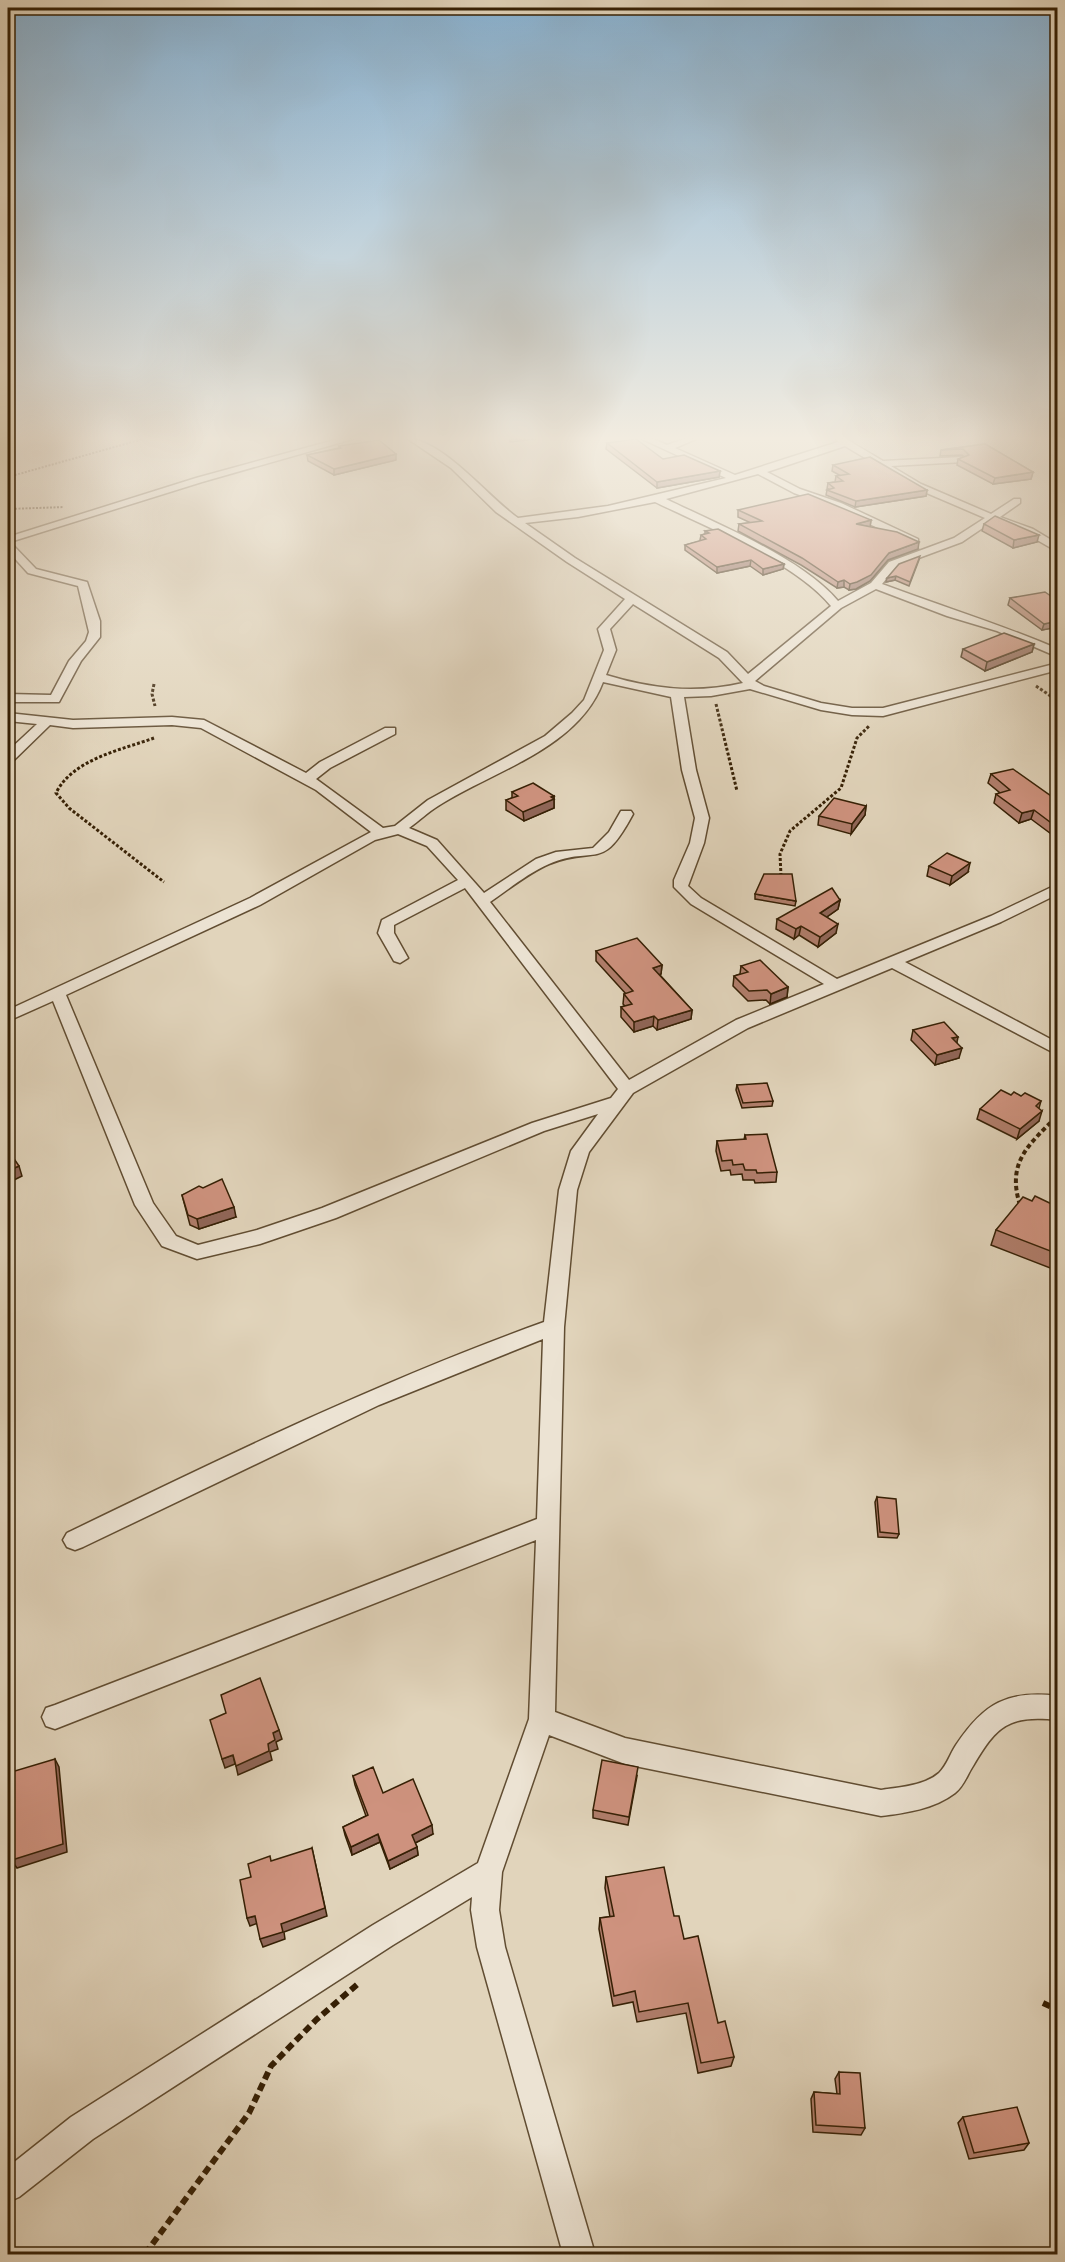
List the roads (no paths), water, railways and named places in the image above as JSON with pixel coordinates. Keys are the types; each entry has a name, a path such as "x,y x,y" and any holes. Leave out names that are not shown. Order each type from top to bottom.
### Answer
{"street":[{"path":"8,545 32,571 83,584 95,622 96,633 93,642 76,660 65,685 55,699 8,698"},
{"path":"551,545 631,599 723,656 750,683 818,705 854,712 883,712 1058,666"},
{"path":"747,545 822,589 833,598 837,606"},
{"path":"923,545 935,550"},
{"path":"599,677 642,690 677,695 714,693 750,683 837,606 875,585 893,564 947,545"},
{"path":"875,585 951,614 1001,628 1058,654"},
{"path":"8,1016 57,992 129,962 291,884 381,833 399,829 433,803 564,729 590,701 610,650 609,639 604,629 631,599"},
{"path":"677,695 689,770 702,818 700,837 681,880 681,887 696,901 836,985"},
{"path":"8,717 80,724 195,722 228,735 307,779 381,833"},
{"path":"9,755 46,722"},
{"path":"307,779 325,765 390,731"},
{"path":"483,900 541,862 556,857 600,851 616,836 626,814"},
{"path":"399,829 432,843 483,900 622,1095"},
{"path":"400,958 388,938 385,928 387,923 467,881"},
{"path":"57,992 144,1205 169,1240 197,1252 260,1236 329,1213 622,1095 742,1024 996,919 1058,888"},
{"path":"891,961 1058,1050"},
{"path":"579,2254 491,1947 485,1910 488,1872 542,1719 546,1526 554,1327 568,1190 580,1151 622,1095"},
{"path":"75,1540 242,1459 410,1383 482,1351 554,1327"},
{"path":"55,1717 546,1526"},
{"path":"542,1719 588,1739 625,1751 881,1803 921,1798 948,1782 982,1729 1005,1710 1029,1703 1058,1708"},
{"path":"8,2186 82,2128 383,1935 488,1872"}]}
